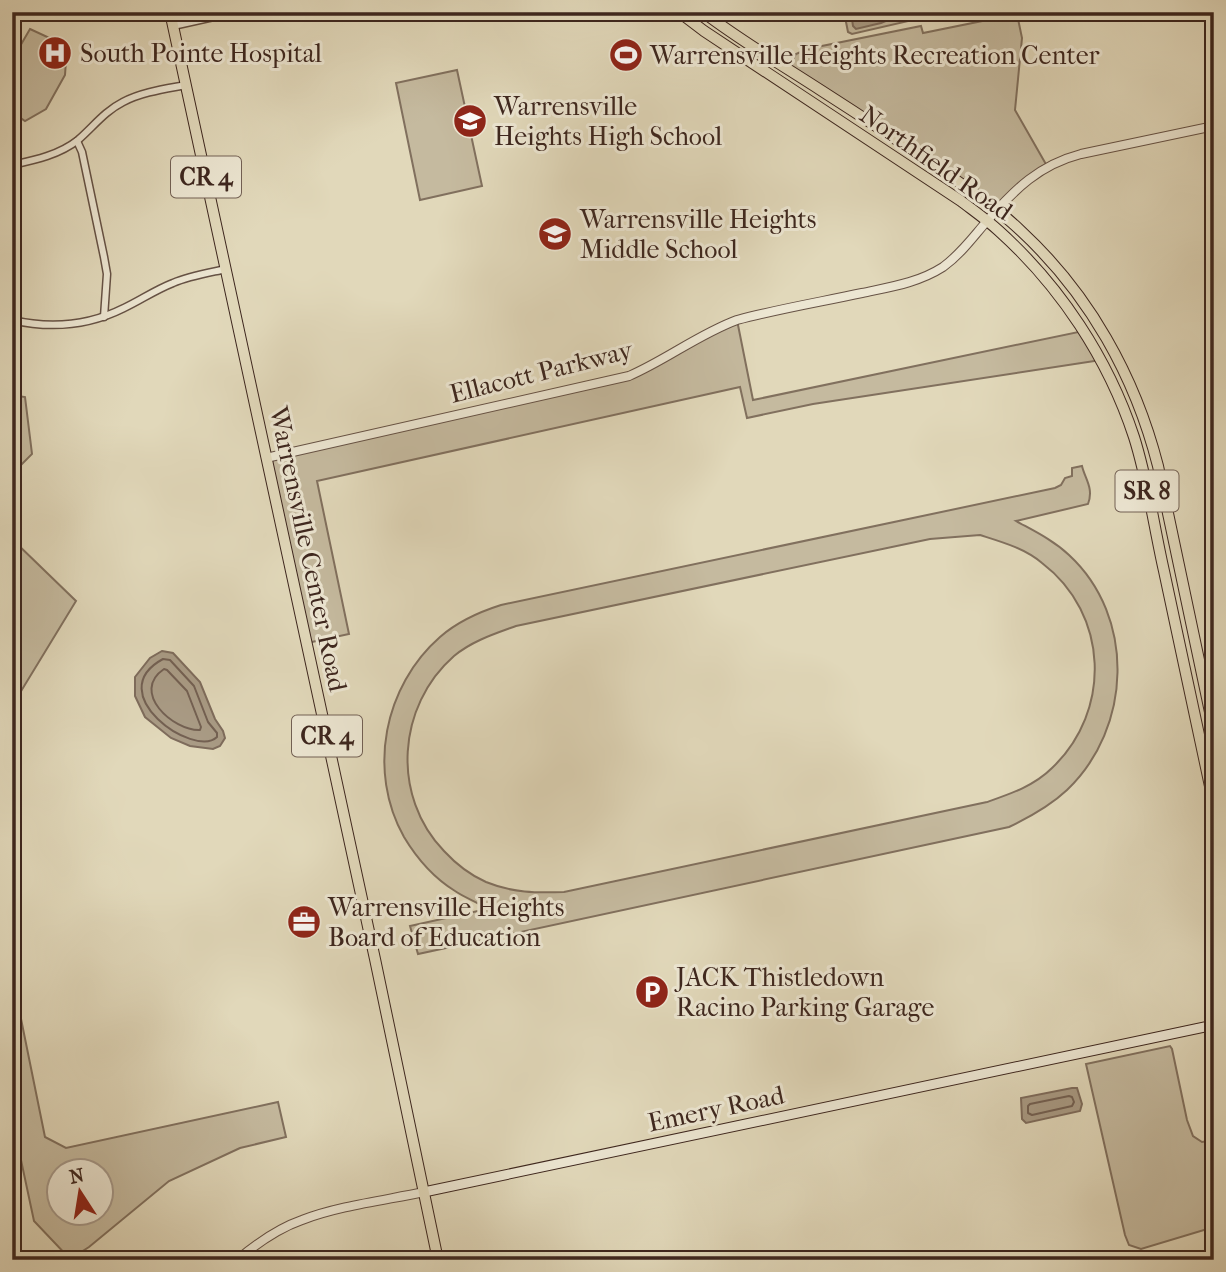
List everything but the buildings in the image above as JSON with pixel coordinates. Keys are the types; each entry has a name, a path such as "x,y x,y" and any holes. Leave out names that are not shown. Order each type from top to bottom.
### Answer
{"main road":[{"name":"Warrensville Center Road","path":"170,12 376,958 438,1260"},
{"name":"Northfield Road","path":"679,12 987,221 1055,290 1080,324 1108,373 1124,409 1137,449 1209,760 1214,805"},
{"name":"Northfield Road","path":"703,12 912,150 997,210 1021,230 1061,274 1095,319 1120,363 1149,432 1214,731"},
{"path":"1162,562 1177,559"},
{"path":"1178,635 1192,632"},
{"name":"Emery Road","path":"424,1192 1214,1025"}],"street":[{"path":"173,26 236,12"},
{"path":"12,165 54,154 77,141 101,117 126,100 186,85"},
{"name":"Ellacott Parkway","path":"266,458 629,376 737,320 924,277 959,254 997,210 1027,180 1046,166 1066,157 1214,126"},
{"path":"77,141 82,152 107,274 104,317"},
{"path":"12,320 53,326 104,317 175,282 226,270"},
{"name":"Emery Road","path":"237,1260 263,1240 302,1220 424,1192"}],"shaded area":[{"path":"844,12 917,12 913,20 852,34 848,32"},
{"path":"1017,14 1022,38 1015,110 1047,166 997,210 787,69 796,54 807,49 921,26 923,33"},
{"path":"30,29 67,46 65,75 46,109 25,121 12,112 12,60"},
{"path":"457,70 482,186 420,200 396,83"},
{"path":"737,320 753,400 1083,331 1101,360 813,404 747,418 740,387 317,481 349,634 307,643 266,458 629,376"},
{"path":"12,395 25,397 32,454 12,474"},
{"path":"1082,466 1090,488 1088,504 1016,521 1063,550 1091,580 1106,609 1115,640 1118,673 1114,705 1104,736 1088,765 1054,801 1009,827 418,954 410,926 487,909 447,886 420,859 404,837 386,785 384,758 394,704 421,657 440,637 469,618 501,605 1055,488 1061,485 1065,478 1072,476 1072,468","holes":["980,535 1028,553 1042,563 1064,584 1080,609 1090,635 1095,663 1093,692 1085,719 1072,745 1052,768 1030,785 987,802 564,892 525,892 486,882 453,860 427,829 415,804 409,778 408,752 412,725 421,700 435,676 454,656 476,642 516,626 930,539"]},
{"path":"12,539 76,601 12,706"},
{"path":"19,1009 45,1137 66,1148 278,1102 286,1137 240,1148 169,1181 116,1225 116,1156 46,1156 46,1226 114,1226 70,1259 34,1221 12,1118 12,1010"},
{"path":"1170,1046 1193,1136 1202,1142 1214,1140 1214,1227 1141,1249 1129,1245 1125,1235 1086,1064"}],"water":[{"path":"851,12 890,12 893,18 856,29"},
{"path":"162,651 173,653 200,682 215,719 223,731 225,738 220,746 213,749 190,746 171,738 145,717 135,696 135,677 150,658"},
{"path":"1077,1088 1082,1104 1080,1111 1026,1123 1022,1119 1021,1098"}],"place":[{"name":"South Pointe Hospital","path":"55,53"},
{"name":"Warrensville Heights Recreation Center","path":"626,55"},
{"name":"Warrensville Heights High School","path":"470,121"},
{"name":"Warrensville Heights Middle School","path":"555,234"},
{"name":"Warrensville Heights Board of Education","path":"304,922"},
{"name":"JACK Thistledown Racino Parking Garage","path":"652,992"}]}
